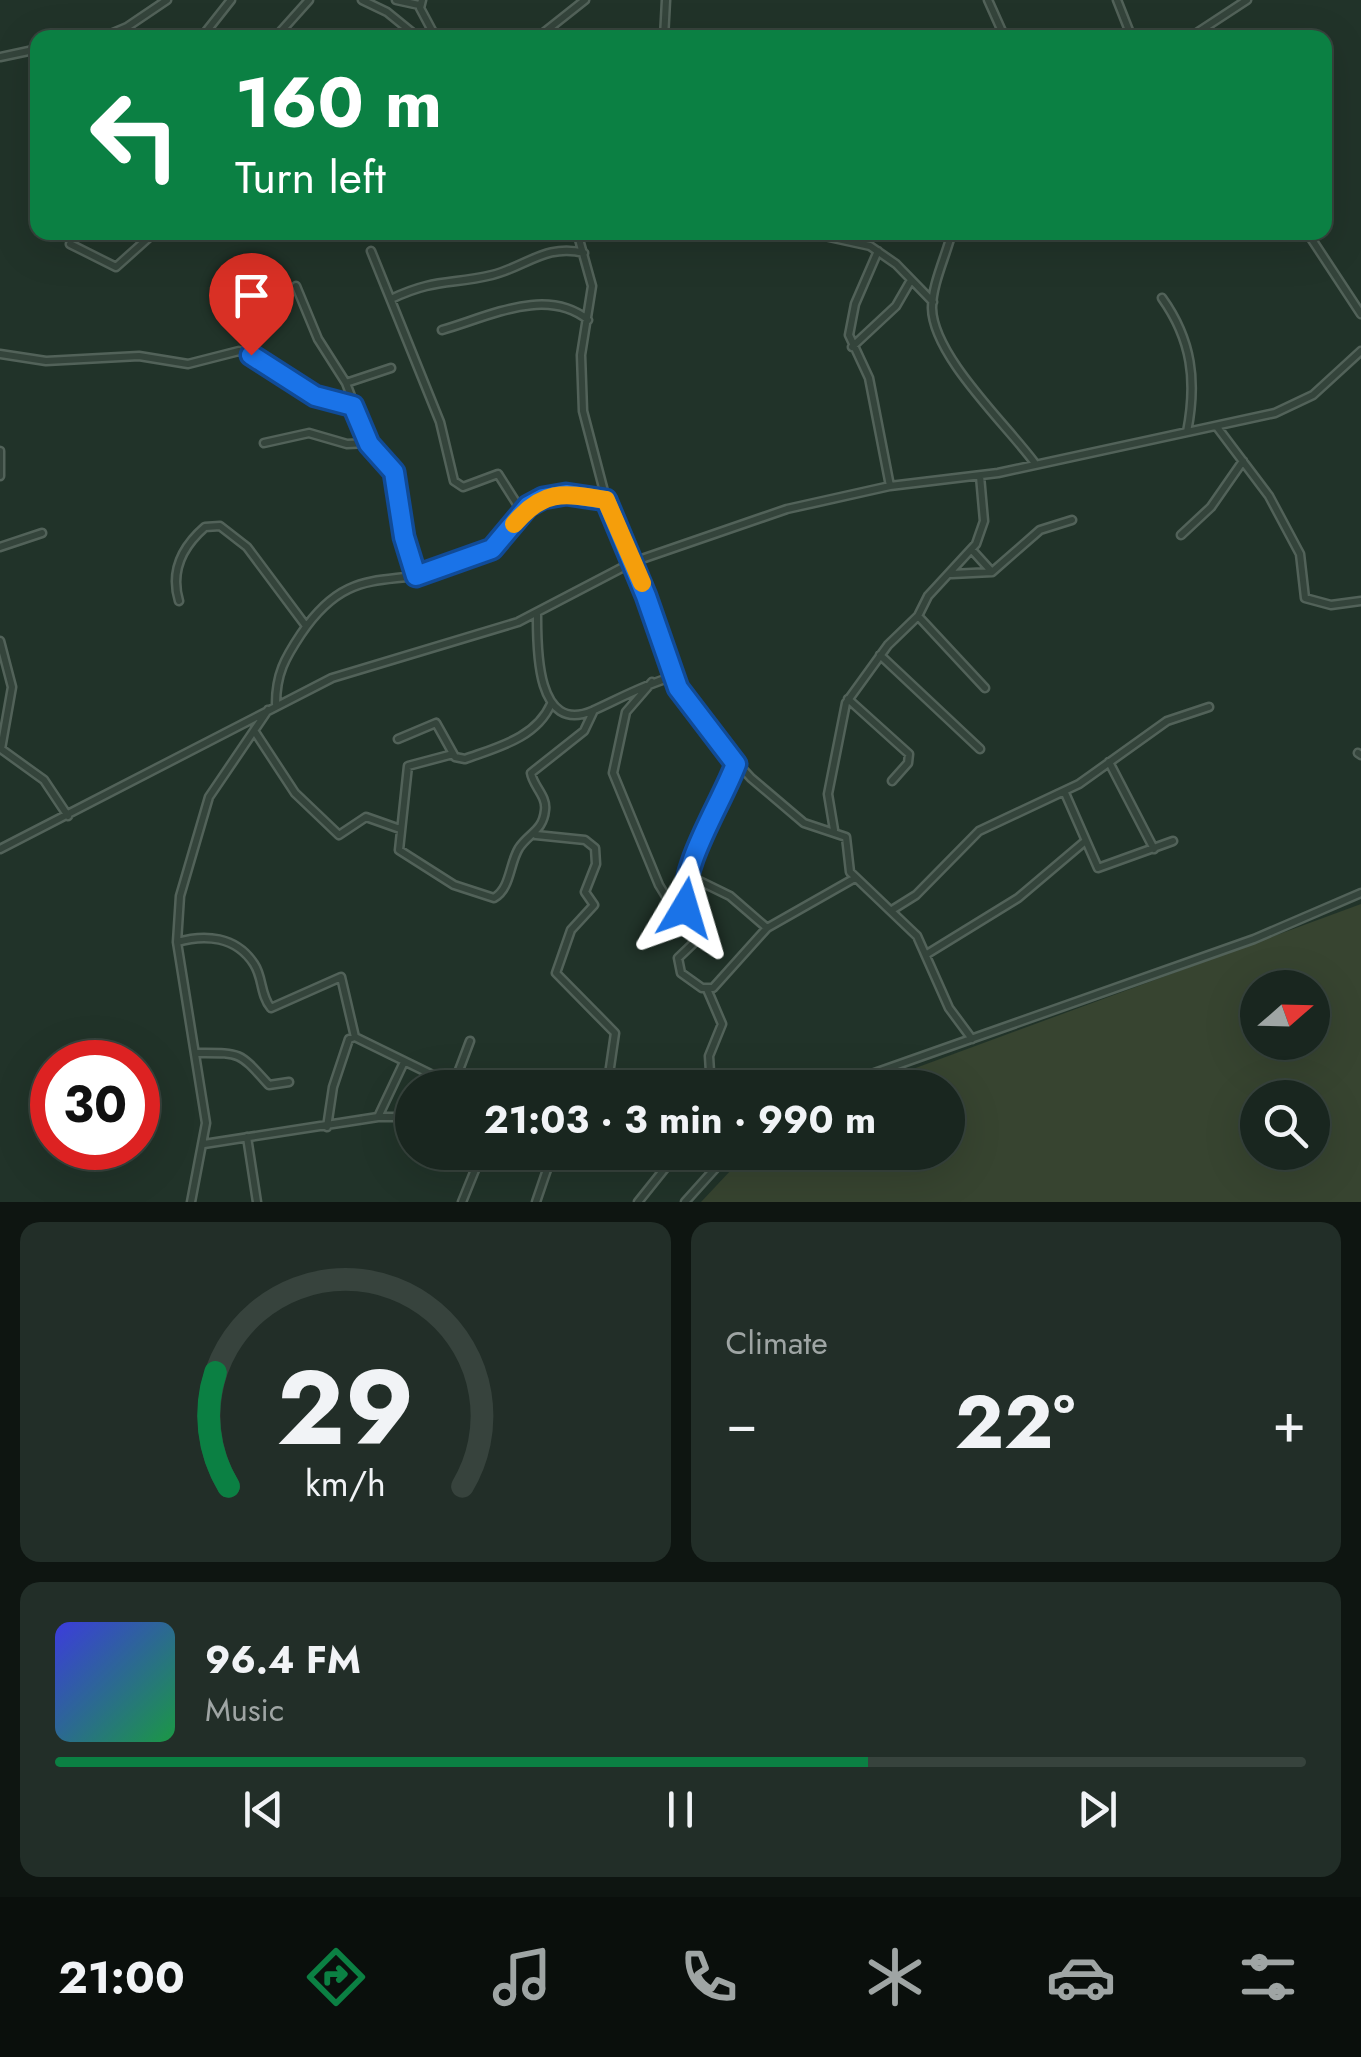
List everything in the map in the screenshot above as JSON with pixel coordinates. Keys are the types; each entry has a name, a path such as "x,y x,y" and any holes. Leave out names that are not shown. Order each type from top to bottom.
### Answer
{"street":[{"path":"120,30 166,0"},
{"path":"207,30 231,0"},
{"path":"283,30 309,0"},
{"path":"396,0 420,2 432,30"},
{"path":"547,30 585,0"},
{"path":"664,30 666,0"},
{"path":"988,0 1001,30"},
{"path":"1117,0 1129,30"},
{"path":"1201,30 1248,0"},
{"path":"367,1 408,30"},
{"path":"0,57 30,51"},
{"path":"70,244 116,267 146,240"},
{"path":"579,240 592,286 580,355 581,394 606,500 672,677 696,717 736,764 804,823 834,830 848,841 848,865 855,878 892,910 927,954 950,1008 972,1040"},
{"path":"844,240 878,252 933,302"},
{"path":"950,240 933,302 934,321 951,356 1034,462"},
{"path":"1312,240 1361,314"},
{"path":"391,299 433,281 496,274 550,251 585,253"},
{"path":"370,252 444,434 456,485 463,487 498,474 517,504 528,506"},
{"path":"878,252 850,320 852,347 870,378 890,486"},
{"path":"852,347 896,306 911,279"},
{"path":"296,286 318,339 346,383 369,444 394,472 404,537 416,576"},
{"path":"1162,298 1180,324 1190,354 1193,400 1188,432"},
{"path":"442,330 546,302 570,306 588,320"},
{"path":"0,354 46,361 139,356 188,364 239,351 268,364 315,396 348,402 358,413"},
{"path":"0,849 332,678 462,640 537,612 632,562 803,504 890,486 980,476 1218,426 1300,402 1361,351"},
{"path":"346,383 391,368"},
{"path":"1218,426 1269,496 1300,554 1305,598 1331,605 1361,601"},
{"path":"264,443 309,433 347,444 369,444"},
{"path":"0,451 0,476"},
{"path":"1180,535 1211,507 1243,461"},
{"path":"834,830 828,794 848,699 880,654 918,616 928,596 972,550 984,521 980,476"},
{"path":"191,1202 206,1123 177,942 180,896 204,809 272,706 278,673 306,626 329,599 347,586 416,576 492,549 528,506 552,496 606,500"},
{"path":"951,574 992,572 1040,530 1072,520"},
{"path":"179,601 175,588 178,560 205,527 226,528 251,547 306,626"},
{"path":"0,546 42,533"},
{"path":"972,550 992,572"},
{"path":"537,612 540,670 551,704 540,723 518,739 465,759 453,754 408,766 401,853 454,884 494,898 502,892 518,849 536,835 546,803 532,773 584,731 594,710"},
{"path":"918,616 985,688"},
{"path":"0,641 12,687 1,748 44,780 68,816"},
{"path":"880,654 980,749"},
{"path":"551,704 574,714 594,710 652,682 672,677"},
{"path":"652,682 626,712 613,773 659,885 670,902 699,924 701,936 676,965 707,989 722,1024 709,1056 709,1070"},
{"path":"848,699 909,754 908,763 892,781"},
{"path":"892,910 916,895 979,831 1065,792 1167,721 1210,707"},
{"path":"398,739 436,723 453,754"},
{"path":"255,732 295,793 339,835 366,817 400,829"},
{"path":"1109,762 1154,849"},
{"path":"688,913 687,876 692,854 712,822 736,764"},
{"path":"1065,792 1098,868 1173,841"},
{"path":"536,835 585,840 595,848 596,864 586,892 594,905 571,930 556,973 615,1033 610,1070"},
{"path":"927,954 1018,898 1084,843"},
{"path":"687,876 730,896 768,928"},
{"path":"707,989 718,984 768,928 855,878"},
{"path":"884,1070 1254,939 1361,893"},
{"path":"177,942 202,936 230,943 255,964 271,1008 341,977 355,1037 420,1070"},
{"path":"327,1126 344,1042 355,1037"},
{"path":"459,1070 470,1041"},
{"path":"194,1052 239,1055 250,1061 268,1085 289,1082"},
{"path":"378,1117 404,1062"},
{"path":"204,1144 395,1117"},
{"path":"247,1137 257,1202"},
{"path":"462,1202 475,1170"},
{"path":"536,1202 547,1170"},
{"path":"638,1202 664,1170"},
{"path":"685,1202 714,1170"}],"green space":[{"path":"1361,904 1361,1202 701,1202 731,1170 965,1170 965,1070 910,1070"}],"slow traffic":[{"path":"514,524 528,506 543,498 566,494 606,500 642,583"}],"route":[{"path":"251,355 315,396 343,400 353,406 369,444 394,472 408,556 416,576 454,566 492,549 528,506 543,498 566,494 606,500 646,596 678,688 696,717 736,764 712,822 692,854 685,908"}]}
